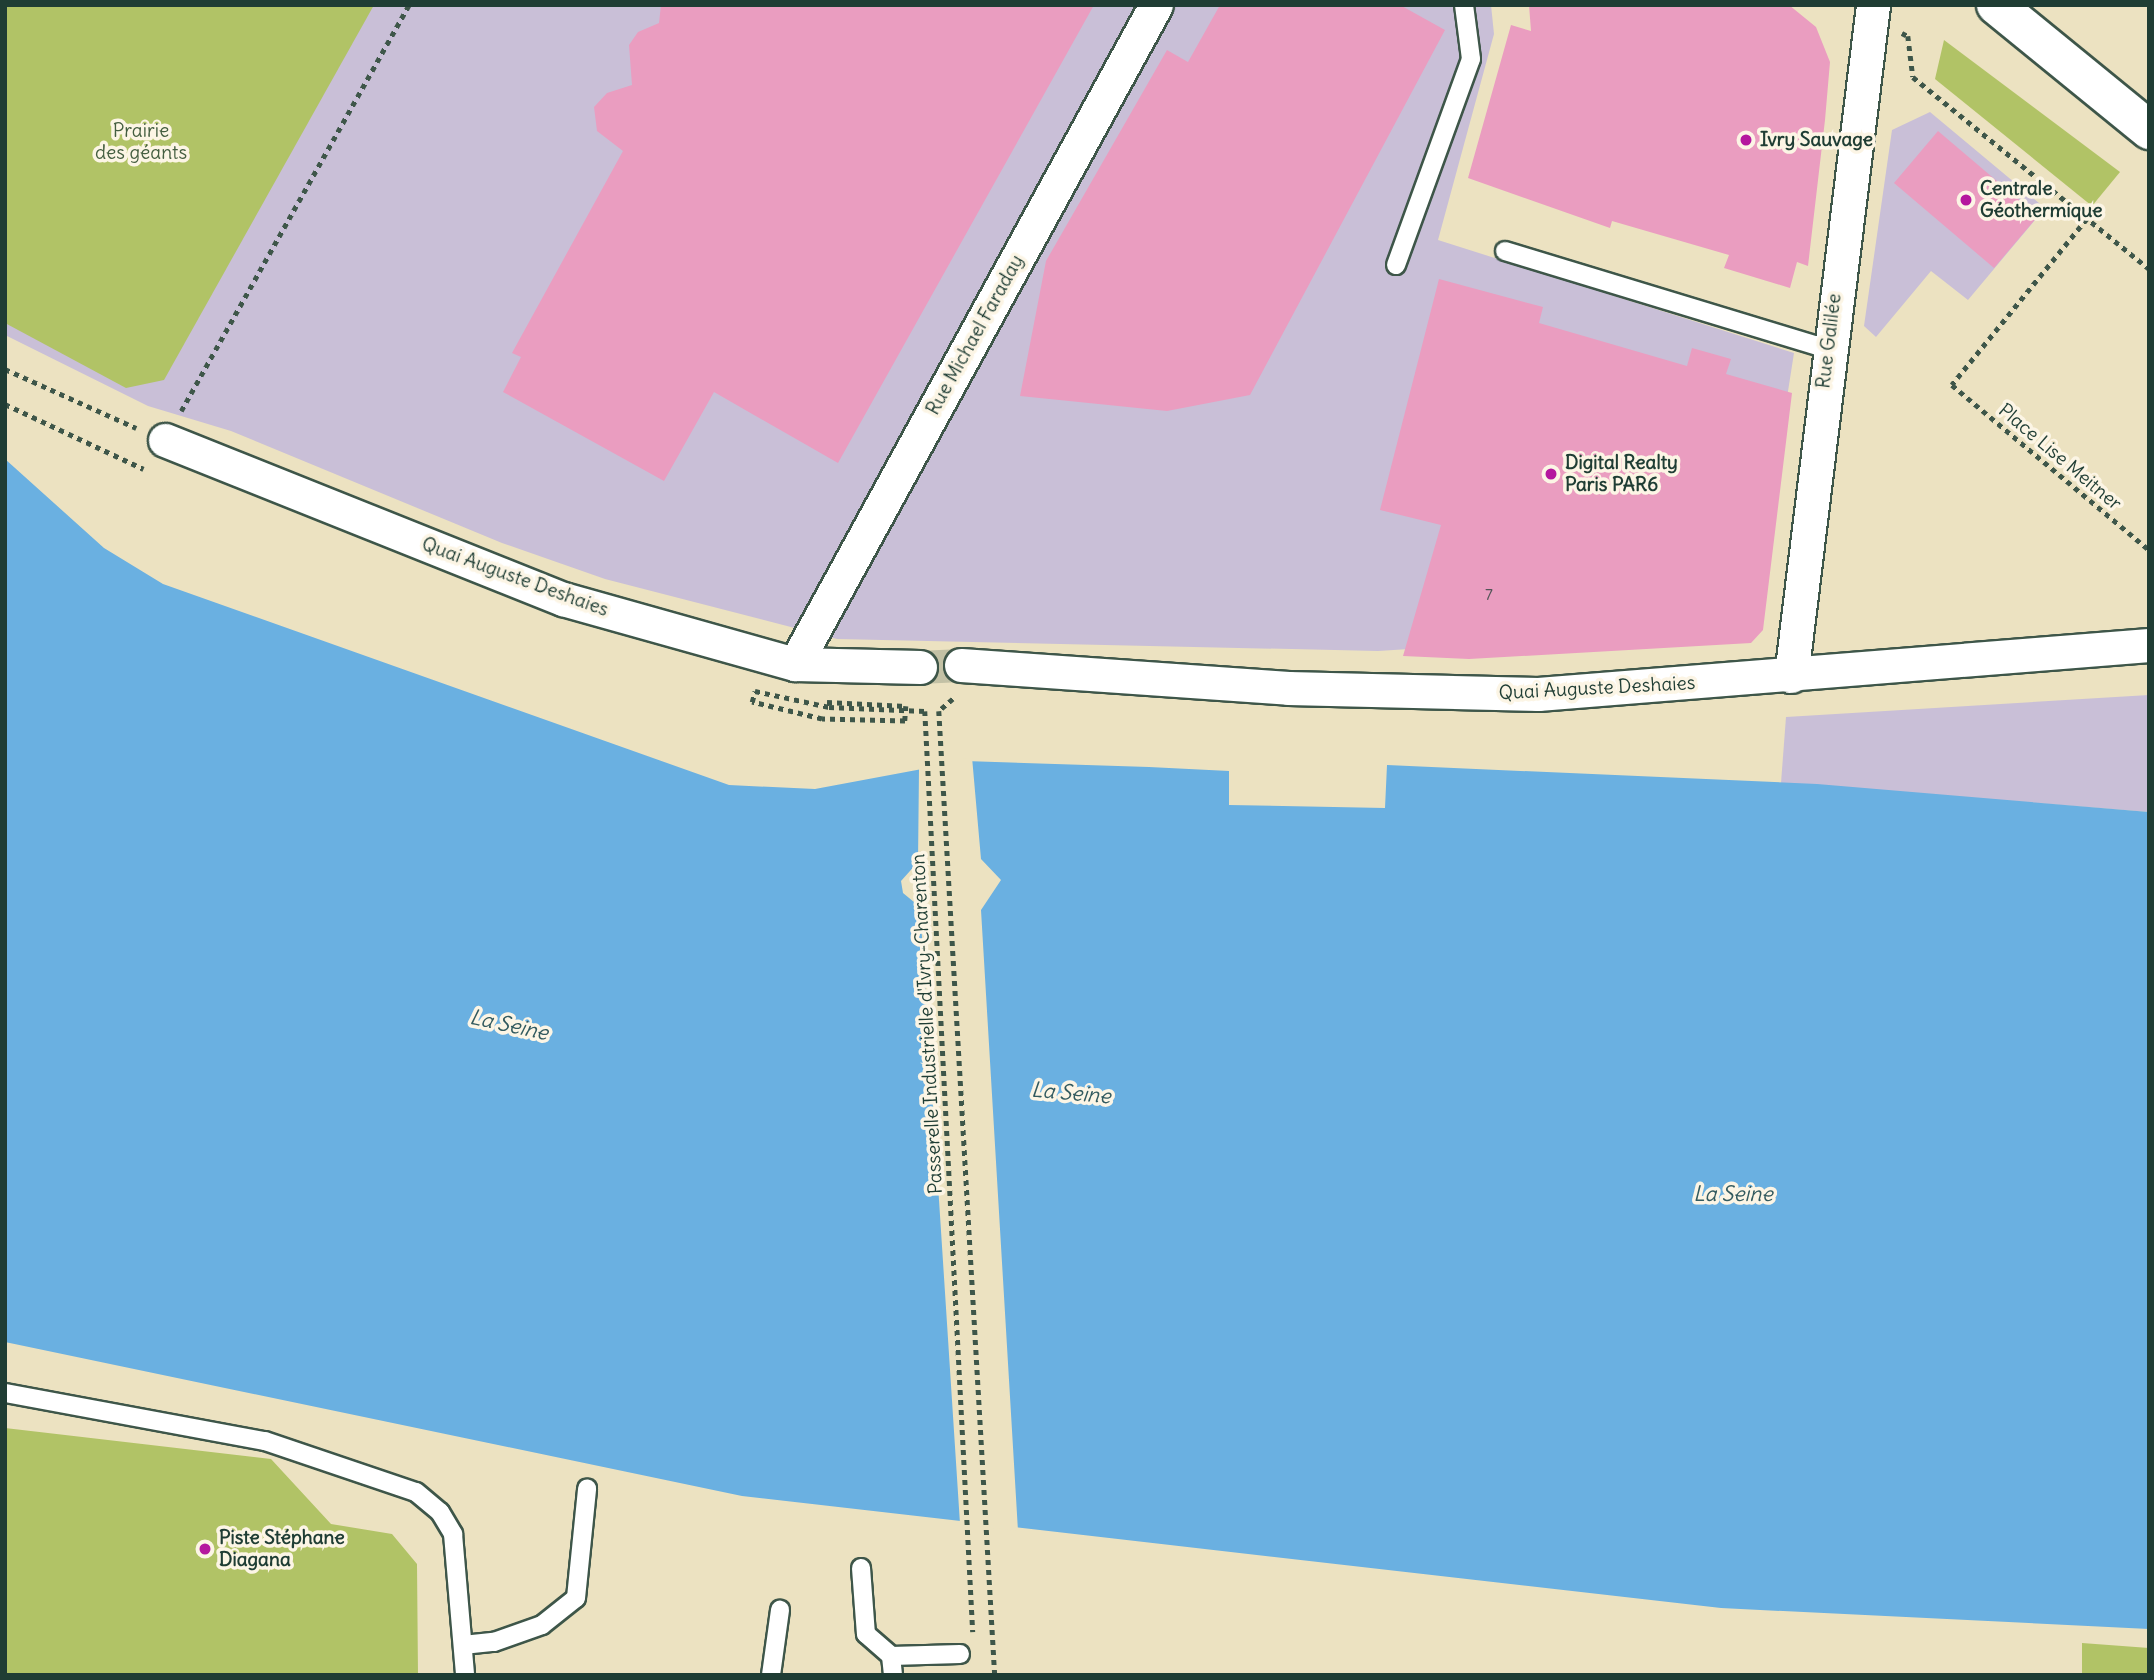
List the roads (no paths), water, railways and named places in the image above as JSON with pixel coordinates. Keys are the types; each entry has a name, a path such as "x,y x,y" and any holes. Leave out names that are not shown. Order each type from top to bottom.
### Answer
{"main road":[{"path":"1996,5 2149,130"}],"street":[{"name":"Rue Michael Faraday","path":"795,664 1156,5"},
{"name":"Rue Galilée","path":"1791,676 1828,349 1872,14"},
{"name":"Quai Auguste Deshaies","path":"165,440 563,598 795,664 920,667"},
{"name":"Quai Auguste Deshaies","path":"958,681 1538,694 1791,676 2149,645"}],"lane":[{"path":"1396,265 1471,59 1464,5"},
{"path":"1504,251 1828,349"},
{"path":"5,1393 265,1441 416,1492 440,1512 453,1534 465,1675"},
{"path":"463,1645 494,1642 541,1625 576,1598 587,1489"},
{"path":"861,1568 866,1634 891,1656 893,1675"},
{"path":"771,1675 780,1610"},
{"path":"891,1656 967,1650"}],"water":[{"name":"La Seine","path":"5,459 104,548 163,584 729,785 815,789 965,761 1149,767 1229,771 1229,805 1385,808 1387,765 1817,784 2149,812 2149,1629 1721,1608 742,1496 5,1342"}],"tunnel":[{"path":"920,667 961,665"}],"place":[{"name":"Ivry Sauvage","path":"1746,140"},
{"name":"Centrale Géothermique","path":"1966,200"},
{"name":"Digital Realty Paris PAR6","path":"1551,474"},
{"name":"Piste Stéphane Diagana","path":"205,1549"}],"park label":[{"name":"Prairie des géants","path":"141,142"}]}
